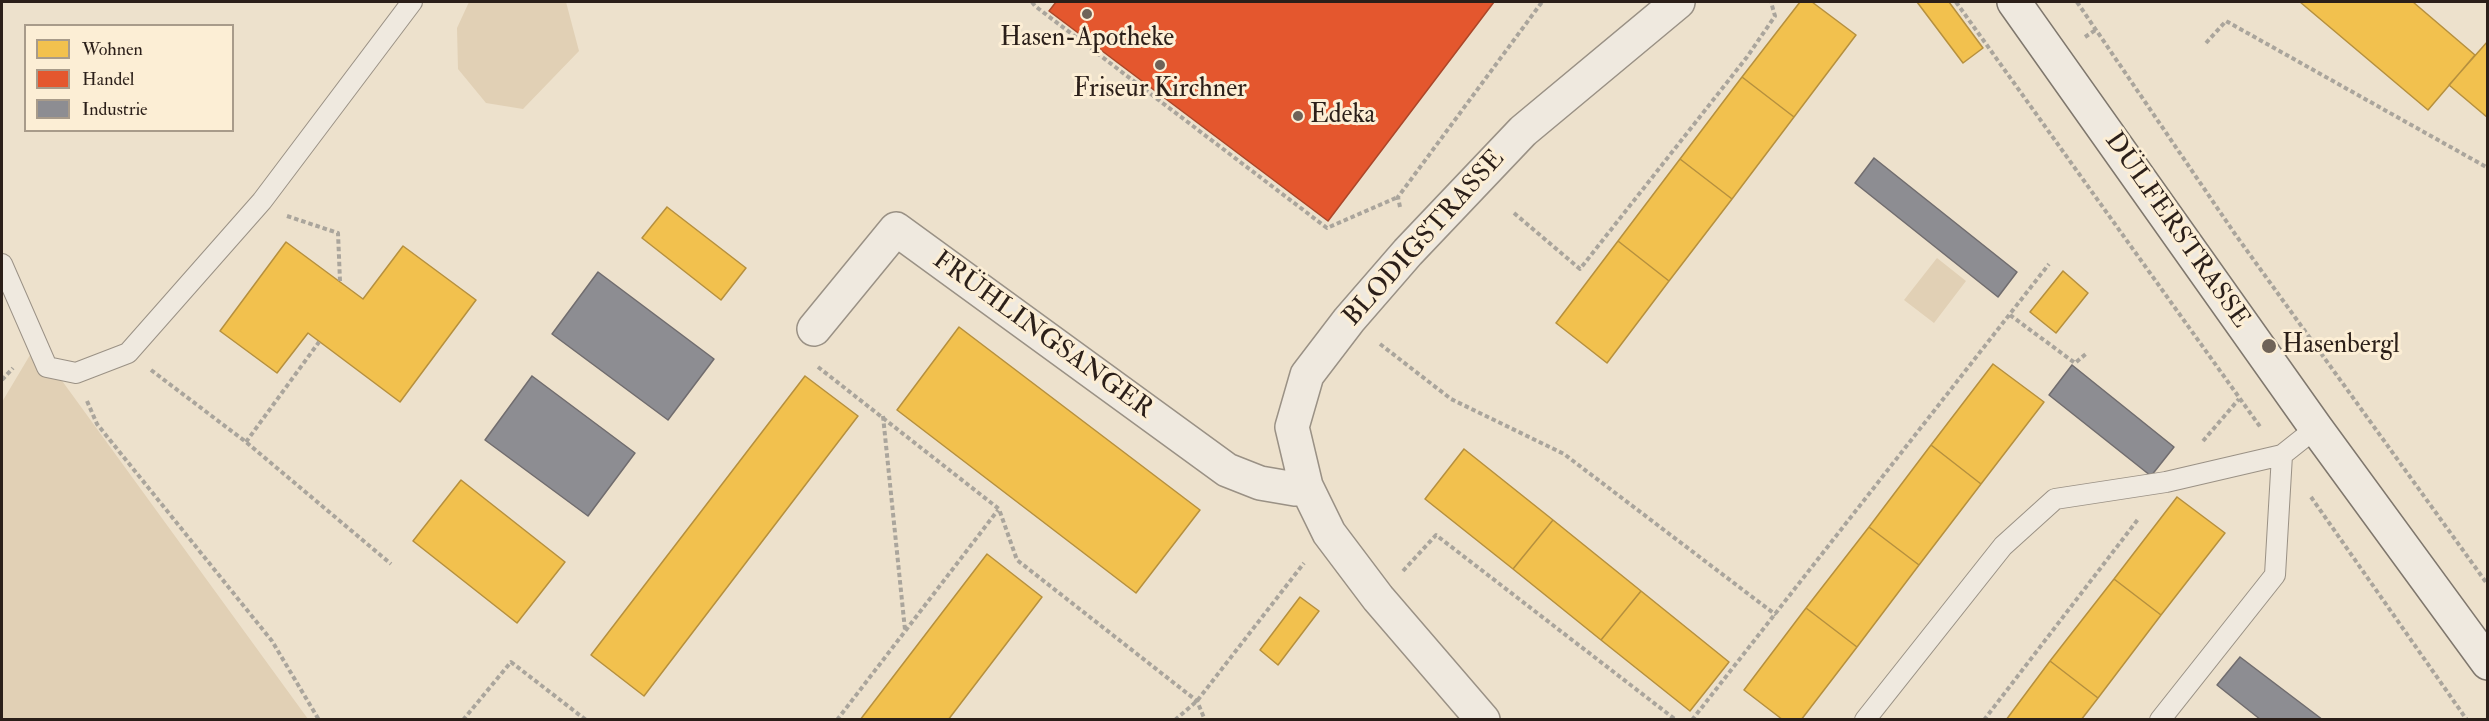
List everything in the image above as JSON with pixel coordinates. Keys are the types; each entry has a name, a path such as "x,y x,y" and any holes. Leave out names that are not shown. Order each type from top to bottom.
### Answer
{"street":[{"name":"BLODIGSTRASSE","path":"1483,720 1378,598 1329,533 1306,486 1292,427 1307,375 1349,320 1408,252 1523,131 1678,2"},
{"name":"DÜLFERSTRASSE","path":"2013,2 2316,428 2487,663"},
{"name":"FRÜHLINGSANGER","path":"814,329 896,229 1227,470 1260,483 1295,489 1306,486"}],"lane":[{"path":"2,264 47,367 76,374 128,353 262,201 412,2"},
{"path":"1865,720 2003,546 2055,499 2166,482 2282,454 2316,428"},
{"path":"2160,720 2276,575 2282,454"}],"path":[{"path":"1032,2 1327,228 1398,197 1542,2"},
{"path":"1514,213 1580,269 1747,57 1775,16 1771,2"},
{"path":"1956,2 2239,399 2282,454 2467,720"},
{"path":"2078,2 2235,234 2487,585"},
{"path":"2206,43 2226,21 2487,168"},
{"path":"2082,39 2097,29"},
{"path":"1398,197 1408,252"},
{"path":"262,201 270,210 338,233 340,280"},
{"path":"1692,720 2049,264"},
{"path":"2010,315 2075,363 2086,353"},
{"path":"1349,320 1451,399 1564,454 1776,615"},
{"path":"246,442 319,342"},
{"path":"128,353 246,442 391,564"},
{"path":"813,363 999,509 1017,560 1197,701 1205,720"},
{"path":"76,374 97,424 272,641 319,720"},
{"path":"1984,720 2166,482 2239,399"},
{"path":"883,416 906,630"},
{"path":"837,720 999,509"},
{"path":"1176,720 1197,701 1281,589 1329,533"},
{"path":"1378,598 1437,535 1676,720"},
{"path":"463,720 512,662 586,720"}],"shaded area":[{"path":"469,2 566,2 579,51 523,109 486,103 458,69 457,28"},
{"path":"1937,258 1966,281 1934,323 1904,300"},
{"path":"36,345 308,719 2,720 2,402"}],"building: Wohnen":[{"path":"1800,2 1812,2 1856,35 1794,117 1742,77"},
{"path":"1917,2 1949,2 1983,48 1963,63"},
{"path":"2300,2 2413,2 2475,55 2428,110"},
{"path":"2488,41 2488,118 2449,85"},
{"path":"1742,77 1794,117 1732,199 1680,159"},
{"path":"1680,159 1732,199 1669,281 1618,241"},
{"path":"667,207 746,268 721,300 642,238"},
{"path":"1618,241 1669,281 1607,363 1556,323"},
{"path":"286,242 363,299 403,246 476,300 400,402 308,333 277,373 220,331"},
{"path":"2063,271 2088,293 2056,333 2030,312"},
{"path":"959,327 1200,510 1136,593 897,410"},
{"path":"1993,364 2044,402 1981,484 1931,445"},
{"path":"805,376 858,416 644,696 591,655"},
{"path":"1931,445 1981,484 1919,565 1869,527"},
{"path":"1464,449 1553,520 1513,569 1425,499"},
{"path":"461,480 565,562 517,623 413,541"},
{"path":"2177,497 2225,533 2161,615 2114,579"},
{"path":"1553,520 1641,591 1601,640 1513,569"},
{"path":"1869,527 1919,565 1857,647 1806,608"},
{"path":"987,554 1042,597 948,720 860,720"},
{"path":"2114,579 2161,615 2098,698 2050,661"},
{"path":"1641,591 1729,662 1690,711 1601,640"},
{"path":"1300,597 1319,611 1278,665 1260,650"},
{"path":"1806,608 1857,647 1801,720 1783,720 1744,690"},
{"path":"2050,661 2098,698 2081,720 2006,720"}],"building: Handel":[{"name":"Edeka","path":"1056,2 1494,2 1328,221 1049,11"}],"building: Industrie":[{"path":"1874,158 2017,272 1998,297 1855,183"},
{"path":"598,272 714,359 668,420 552,334"},
{"path":"2072,365 2174,447 2151,476 2049,395"},
{"path":"532,376 635,453 588,516 485,440"},
{"path":"2240,657 2323,720 2261,720 2217,685"}],"place":[{"name":"Hasen-Apotheke","path":"1087,14"},
{"name":"Friseur Kirchner","path":"1160,65"},
{"name":"Edeka","path":"1298,116"},
{"name":"Hasenbergl","path":"2269,346"}]}
